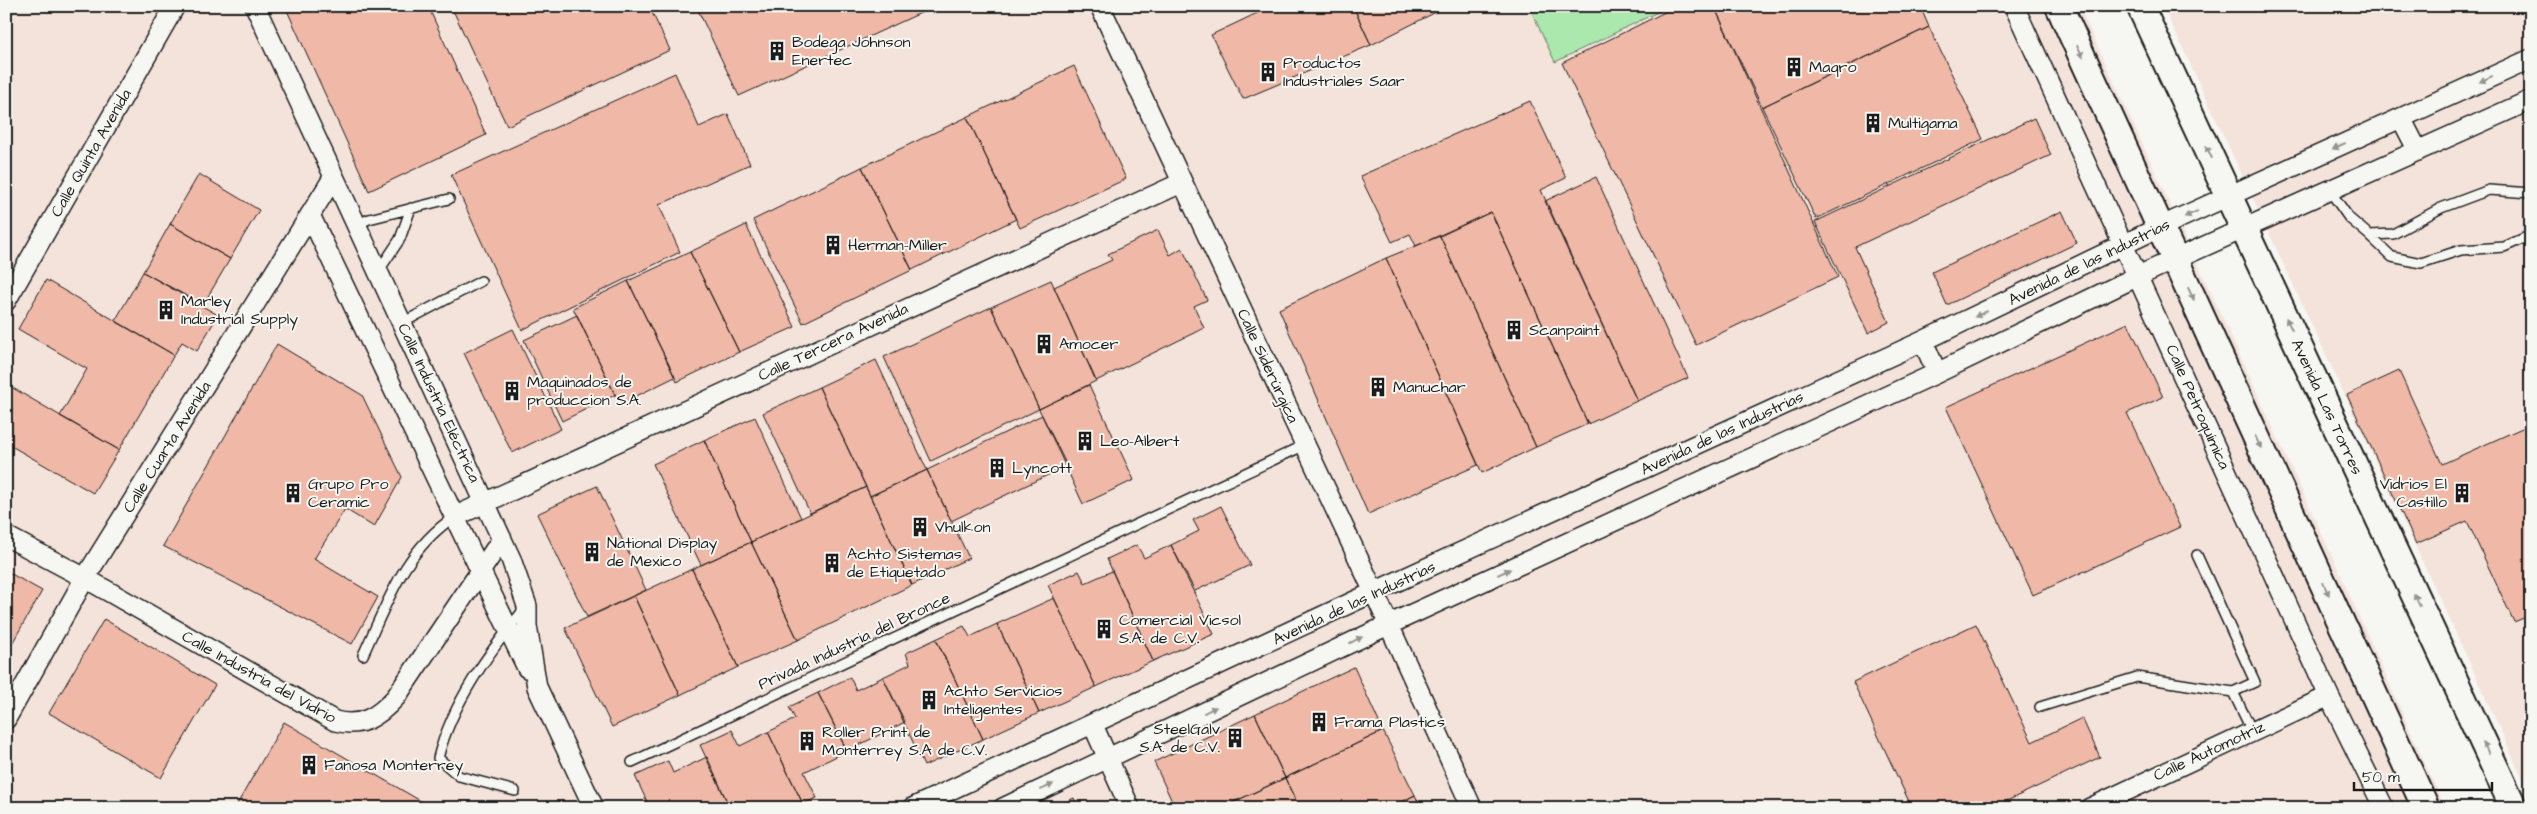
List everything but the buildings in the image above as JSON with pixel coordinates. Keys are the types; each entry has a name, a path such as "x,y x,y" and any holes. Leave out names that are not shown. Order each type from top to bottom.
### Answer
{"main road":[{"path":"2059,6 2426,808"},
{"name":"Avenida Las Torres","path":"2140,6 2514,808"}],"street":[{"name":"Calle Quinta Avenida","path":"6,301 175,6"},
{"name":"Calle Industria Eléctrica","path":"255,6 333,178 485,501 519,579 526,606 527,626 537,687 594,808"},
{"name":"Calle Siderúrgica","path":"1100,6 1181,183 1374,592 1472,808"},
{"name":"Calle Petroquímica","path":"2014,6 2329,696 2384,808"},
{"name":"Avenida de las Industrias","path":"912,808 1374,592 1923,341 2124,246 2160,227 2531,58"},
{"name":"Avenida de las Industrias","path":"1003,808 1388,625 1937,373 2138,276 2531,100"},
{"path":"2401,118 2418,151"},
{"name":"Calle Cuarta Avenida","path":"6,719 85,578 333,178"},
{"name":"Calle Tercera Avenida","path":"454,517 485,501 1181,183"},
{"path":"310,215 537,687"},
{"path":"1923,341 1937,373"},
{"name":"Calle Industria del Vidrio","path":"6,536 85,578 334,721 356,724 373,718 384,711 396,697 502,539"},
{"name":"Calle Automotriz","path":"2090,808 2329,696"},
{"path":"1093,725 1130,808"}],"lane":[{"path":"2369,236 2393,234 2441,208 2489,190 2531,193"},
{"path":"2330,191 2349,218 2392,257 2422,263 2462,250 2504,247 2531,235"},
{"path":"356,225 369,219 449,199"},
{"path":"378,273 400,238 412,208"},
{"path":"402,323 481,281"},
{"name":"Privada Industria del Bronce","path":"632,762 1305,445"},
{"path":"363,654 400,575 420,544 436,529 454,517"},
{"path":"2040,707 2137,677 2233,692 2256,682 2197,555"},
{"path":"515,791 459,776 438,758 444,732 476,674 526,606"},
{"path":"2233,692 2252,731"}],"shaded area":[{"path":"6,6 2079,6 2337,567 2445,808 6,808"},
{"path":"2163,6 2531,6 2531,797 2460,642"}],"green space":[{"path":"1529,6 1670,6 1555,62"}],"place":[{"name":"Bodega Johnson Enertec","path":"777,51"},
{"name":"Maqro","path":"1794,67"},
{"name":"Productos Industriales Saar","path":"1268,72"},
{"name":"Multigama","path":"1873,123"},
{"name":"Herman-Miller","path":"833,245"},
{"name":"Marley Industrial Supply","path":"166,310"},
{"name":"Scanpaint","path":"1514,330"},
{"name":"Amocer","path":"1044,344"},
{"name":"Manuchar","path":"1378,387"},
{"name":"Maquinados de produccion S.A.","path":"512,391"},
{"name":"Leo-Albert","path":"1085,441"},
{"name":"Lyncott","path":"997,468"},
{"name":"Grupo Pro Ceramic","path":"293,493"},
{"name":"Vidrios El Castillo","path":"2462,493"},
{"name":"Vhulkon","path":"920,527"},
{"name":"National Display de Mexico","path":"592,552"},
{"name":"Achto Sistemas de Etiquetado","path":"832,563"},
{"name":"Comercial Vicsol S.A. de C.V.","path":"1104,629"},
{"name":"Achto Servicios Inteligentes","path":"929,700"},
{"name":"Frama Plastics","path":"1319,722"},
{"name":"SteelGalv S.A. de C.V.","path":"1235,738"},
{"name":"Roller Print de Monterrey S.A de C.V.","path":"807,741"},
{"name":"Fanosa Monterrey","path":"309,765"}]}
